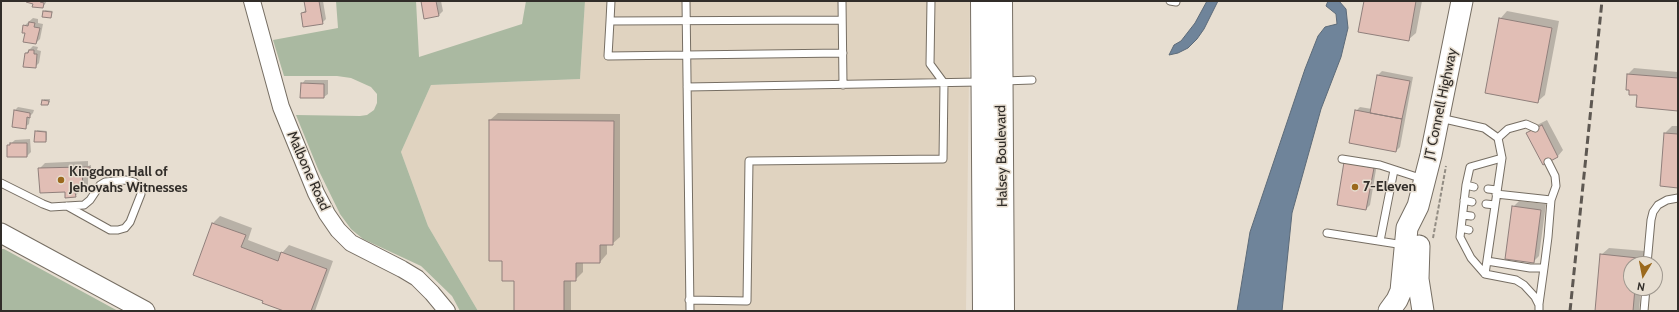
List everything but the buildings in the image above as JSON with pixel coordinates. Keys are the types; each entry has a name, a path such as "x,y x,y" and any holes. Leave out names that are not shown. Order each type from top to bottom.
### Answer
{"highway":[{"name":"Halsey Boulevard","path":"982,1 992,82 1004,311"},
{"name":"Halsey Boulevard","path":"984,311 992,82 1001,1"}],"main road":[{"name":"JT Connell Highway","path":"1389,311 1397,300 1401,291 1405,245 1409,223 1418,206 1425,179 1439,118 1462,1"},
{"name":"JT Connell Highway","path":"1418,206 1422,228 1418,256 1418,279 1423,311"},
{"path":"1,233 145,311"}],"street":[{"name":"Malbone Road","path":"252,1 281,107 326,214 338,230 351,243 417,278 447,311"}],"lane":[{"path":"611,1 608,56 843,53"},
{"path":"686,1 690,311"},
{"path":"842,1 843,84"},
{"path":"690,300 747,301 749,161 943,159 944,83 930,64 931,1"},
{"path":"1170,1 1176,1"},
{"path":"610,21 842,20"},
{"path":"687,87 944,83 1032,80"},
{"path":"1439,118 1455,120 1484,128 1498,138 1502,158 1485,274"},
{"path":"1498,138 1508,129 1526,124 1535,128"},
{"path":"1502,158 1470,167 1466,185 1460,237 1471,258 1485,274 1520,282 1531,291 1539,308"},
{"path":"1342,159 1380,165 1425,179"},
{"path":"1539,308 1551,200 1556,186 1555,176 1548,162"},
{"path":"1380,241 1394,170"},
{"path":"1,183 51,207 67,206 84,205 90,200 100,185 105,182 125,180 134,182 140,187 141,194 130,222 125,228 118,230 110,230 67,206"},
{"path":"1466,185 1474,187"},
{"path":"1488,189 1497,192 1551,200"},
{"path":"1648,256 1653,212 1658,205 1667,200 1678,198"},
{"path":"1464,200 1472,202"},
{"path":"1486,204 1495,205"},
{"path":"1462,215 1471,216"},
{"path":"1485,218 1493,220"},
{"path":"1461,228 1470,230"},
{"path":"1484,232 1491,233"},
{"path":"1328,233 1405,245"},
{"path":"1488,261 1530,268 1544,268"},
{"path":"1644,311 1645,296"}],"path":[{"path":"1432,244 1446,164"}],"shaded area":[{"path":"585,1 970,1 966,311 478,311 428,226 401,152 431,85 580,79"}],"green space":[{"path":"336,1 416,1 419,57 522,24 526,1 585,1 580,79 431,85 401,152 428,226 478,311 460,311 452,296 421,266 363,239 351,229 340,214 318,169 296,115 367,115 374,110 377,103 377,94 371,87 351,78 337,76 284,76 273,40 338,28"},
{"path":"1,249 4,249 118,311 1,311"}],"water":[{"path":"1207,1 1218,1 1204,29 1197,39 1188,48 1178,53 1169,55 1174,45 1181,41 1195,23"},
{"path":"1328,1 1339,1 1346,9 1348,28 1341,57 1321,109 1292,213 1282,311 1237,311 1250,232 1305,69 1318,36 1325,27 1337,24 1336,14 1326,6"}],"railway":[{"path":"1570,311 1602,1"}],"place":[{"name":"Kingdom Hall of Jehovahs Witnesses","path":"61,180"},
{"name":"7-Eleven","path":"1355,187"}]}
